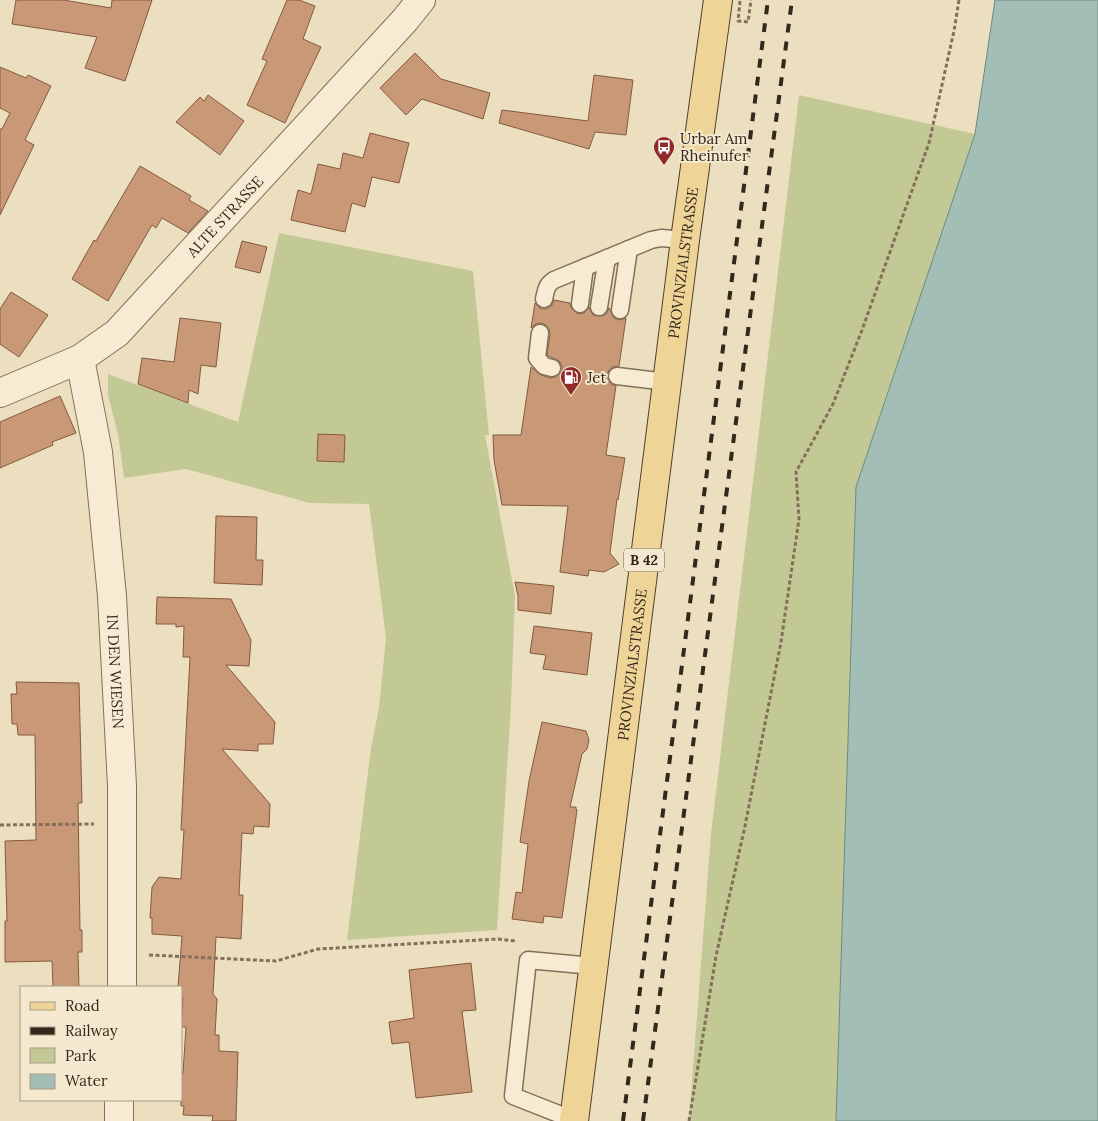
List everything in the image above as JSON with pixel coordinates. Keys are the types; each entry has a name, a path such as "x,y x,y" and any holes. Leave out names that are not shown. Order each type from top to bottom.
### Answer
{"main road":[{"name":"PROVINZIALSTRASSE","path":"574,1120 685,240 729,1"}],"street":[{"name":"ALTE STRASSE","path":"0,393 80,359 117,333 405,20 421,0"},
{"name":"IN DEN WIESEN","path":"80,359 98,452 112,596 122,786 122,986"},
{"path":"119,1101 119,1121"}],"lane":[{"path":"544,299 549,283 585,267 651,240 661,238 685,240"},
{"path":"620,310 629,249"},
{"path":"599,307 607,258"},
{"path":"580,304 585,267"},
{"path":"540,333 537,358 544,366 552,368"},
{"path":"617,376 667,382"},
{"path":"574,1120 513,1096 528,960 593,966"}],"path":[{"path":"729,1 738,21 748,22 751,0"},
{"path":"689,1121 716,956 745,826 781,642 798,519 796,472 833,404 862,330 929,143 959,0"},
{"path":"0,824 122,823"},
{"path":"123,954 276,961 318,949 498,939 518,941"}],"green space":[{"path":"799,95 975,134 856,487 836,1121 689,1121 711,834"},
{"path":"279,233 473,271 489,435 485,435 515,596 511,705 497,930 347,940 371,748 379,708 386,638 369,504 310,503 186,469 124,478 118,434 108,395 108,374 238,422"}],"water":[{"path":"995,0 1098,0 1098,1121 836,1121 856,487 975,134"}],"building":[{"path":"16,0 63,0 111,8 112,0 152,0 125,81 85,68 97,37 12,24"},
{"path":"287,0 299,0 315,6 303,39 321,47 285,123 247,105 267,61 262,59"},
{"path":"415,53 441,79 490,93 483,119 422,99 406,115 380,88"},
{"path":"0,67 26,78 28,75 51,86 25,140 34,145 0,215 0,129 2,129 10,113 0,108"},
{"path":"594,75 633,80 626,135 595,132 589,149 499,123 502,110 588,121"},
{"path":"208,95 244,121 220,155 176,122 200,97 204,101"},
{"path":"370,133 409,143 399,183 372,177 365,207 352,203 345,232 291,220 298,190 311,194 318,164 340,169 343,153 363,158"},
{"path":"140,166 191,196 189,200 208,211 188,233 162,218 156,228 152,225 108,301 72,279"},
{"path":"242,241 267,247 260,273 235,267"},
{"path":"11,292 48,315 19,357 0,344 0,309"},
{"path":"554,300 570,303 571,308 578,314 584,313 589,307 593,315 602,316 606,314 609,308 614,318 619,320 626,318 619,366 609,370 607,375 611,384 616,386 606,455 625,458 617,499 610,553 619,564 604,572 589,570 588,576 560,572 568,506 502,505 494,460 493,435 521,435 531,367 541,375 550,378 555,377 562,371 559,361 547,355 549,329 541,323 531,328 535,303 541,309 546,309 552,305"},
{"path":"180,318 221,323 216,367 201,365 198,394 189,390 188,403 138,384 142,358 174,362"},
{"path":"60,396 76,433 52,442 53,445 0,468 0,422"},
{"path":"318,434 345,435 344,462 317,461"},
{"path":"216,516 257,517 256,560 263,560 262,585 214,583"},
{"path":"515,582 554,586 551,614 518,610"},
{"path":"157,597 231,599 251,640 249,666 226,665 275,722 273,744 258,744 258,751 222,749 270,804 269,827 254,826 253,834 242,833 239,895 243,895 241,939 216,937 213,994 217,999 215,1035 219,1035 219,1051 238,1052 236,1121 212,1121 213,1116 183,1115 184,1106 181,1106 181,1101 186,1027 182,1027 182,986 178,986 182,936 152,934 152,918 150,918 152,887 159,877 181,879 184,830 181,830 190,657 183,657 184,626 176,627 176,624 156,624"},
{"path":"534,626 592,633 587,675 543,669 546,655 530,653"},
{"path":"16,682 79,683 82,803 78,803 82,952 78,952 79,986 53,986 52,961 5,962 5,921 7,921 5,841 36,840 35,735 18,735 17,724 12,724 11,694 17,694"},
{"path":"542,722 586,731 589,740 587,749 582,754 570,807 576,807 577,810 562,918 544,916 543,923 512,919 516,892 522,893 528,844 520,842 529,781"},
{"path":"471,963 476,1010 462,1011 472,1092 416,1098 409,1042 392,1044 389,1022 414,1018 409,970"}],"railway":[{"path":"623,1121 768,0"},
{"path":"643,1121 792,0"}],"place":[{"name":"Urbar Am Rheinufer","path":"664,166"},
{"name":"Jet","path":"571,396"}]}
